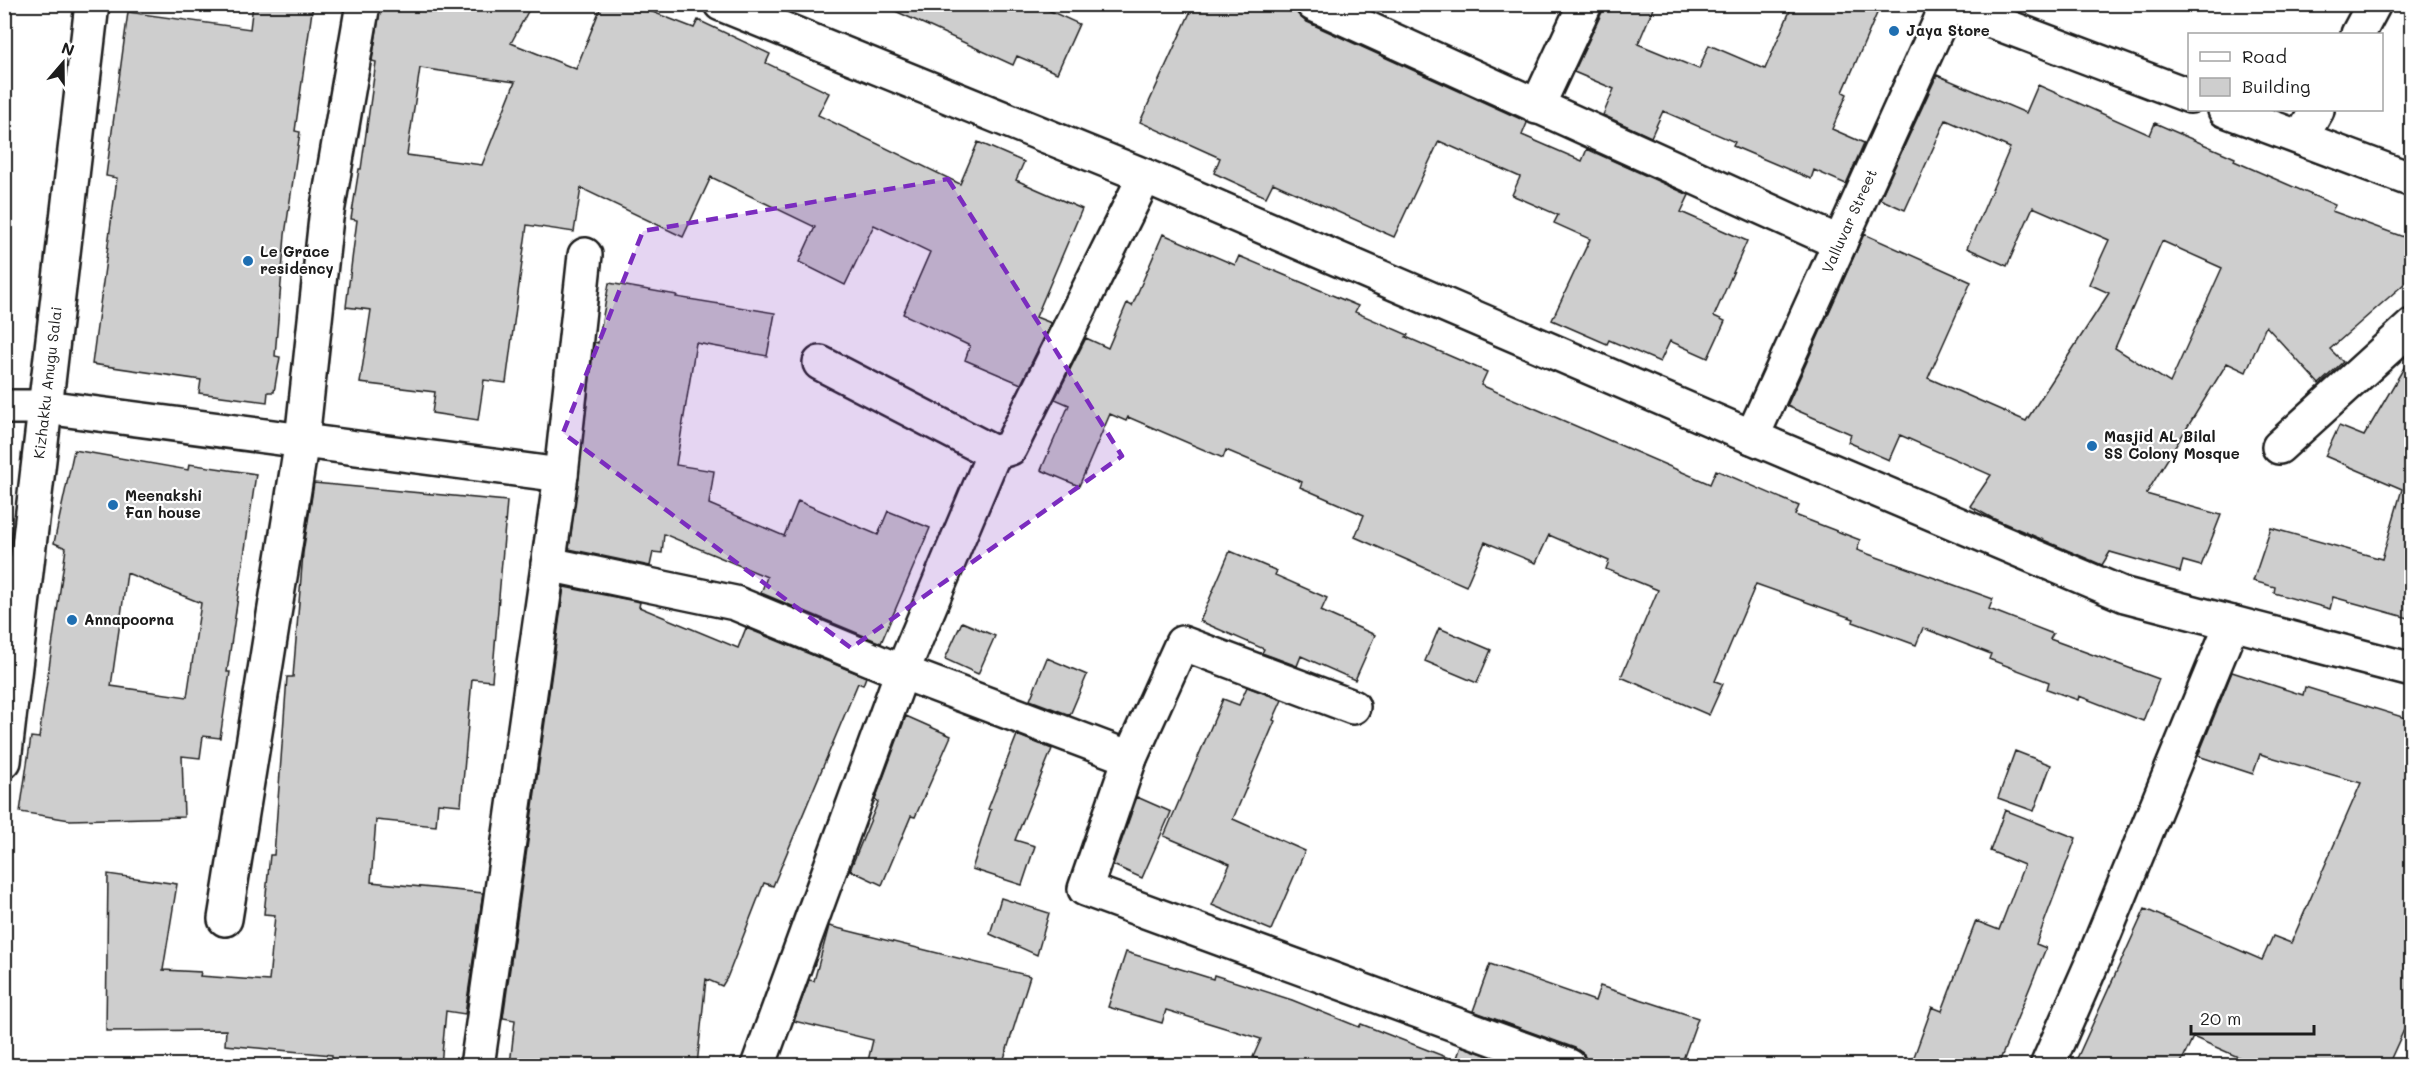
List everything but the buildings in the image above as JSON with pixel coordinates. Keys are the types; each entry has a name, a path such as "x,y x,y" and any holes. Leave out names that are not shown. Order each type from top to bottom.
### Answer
{"street":[{"name":"Kizhakku Anugu Salai","path":"4,761 92,4"},
{"path":"225,919 302,440 326,218 363,4"},
{"path":"721,4 1145,176 2125,595 2412,669"},
{"path":"1313,4 1840,243"},
{"path":"1537,107 1585,4"},
{"path":"2359,33 2374,4"},
{"path":"1948,5 2188,95"},
{"name":"Valluvar Street","path":"1752,437 1948,5"},
{"path":"2227,111 2412,180"},
{"path":"2301,138 2316,111"},
{"path":"820,363 994,453 1010,448 1145,176"},
{"path":"477,1065 561,475 585,255"},
{"path":"2279,447 2412,326"},
{"path":"4,407 45,407 561,475"},
{"path":"758,1065 902,672 994,453"},
{"path":"548,564 735,603 902,672 1130,758"},
{"path":"2047,1065 2093,961 2232,623"},
{"path":"1353,707 1182,643 1130,758 1085,889 1569,1065"}],"highlighted area":[{"path":"948,179 1122,456 851,648 563,433 643,231"}],"place":[{"name":"Jaya Store","path":"1894,31"},
{"name":"Le Grace residency","path":"248,261"},
{"name":"Masjid AL Bilal SS Colony Mosque","path":"2092,446"},
{"name":"Meenakshi Fan house","path":"113,505"},
{"name":"Annapoorna","path":"72,620"}]}
